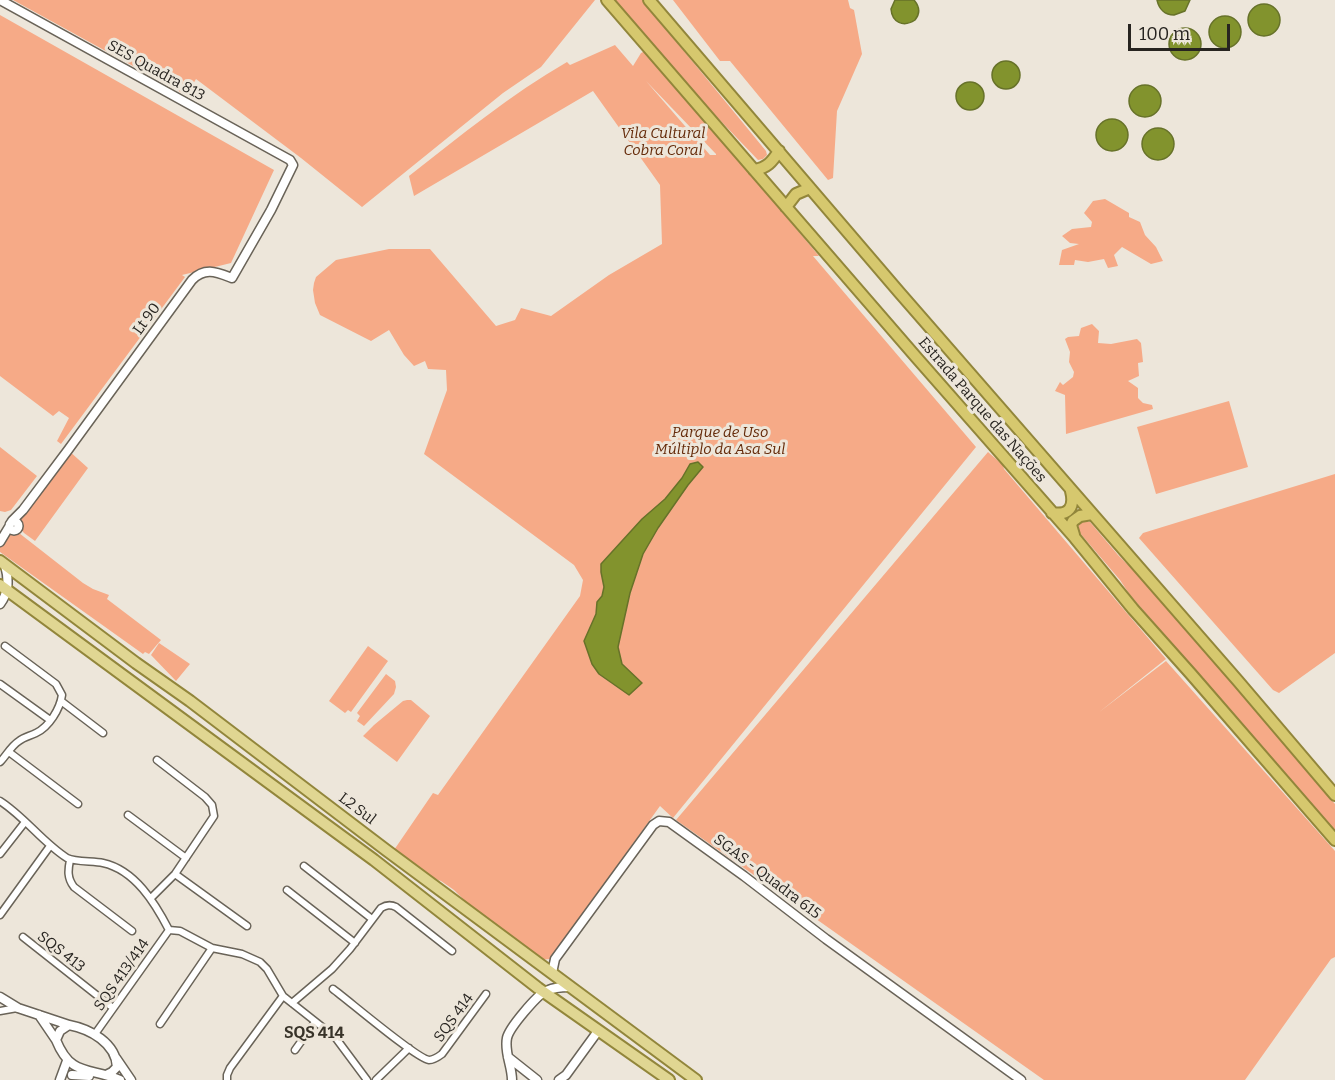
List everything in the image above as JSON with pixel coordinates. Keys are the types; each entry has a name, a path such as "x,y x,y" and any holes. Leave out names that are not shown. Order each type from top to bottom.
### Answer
{"highway":[{"name":"Estrada Parque das Nações","path":"607,0 1335,840"},
{"name":"Estrada Parque das Nações","path":"649,0 1335,795"},
{"path":"754,170 768,165 779,151"},
{"path":"786,207 796,194 810,188"},
{"path":"1052,513 1064,513 1071,507 1073,502 1070,489"},
{"path":"1075,538 1072,521 1080,516 1092,514"}],"main road":[{"name":"L2 Sul","path":"3,563 696,1080"},
{"name":"L2 Sul","path":"4,588 374,860 543,992 669,1080"},
{"path":"55,626 64,620 67,611"},
{"path":"72,638 74,628 82,623"},
{"path":"499,958 500,952 511,943"},
{"path":"646,1064 654,1059 658,1051"}],"street":[{"name":"SES Quadra 813","path":"0,0 290,160 293,163 293,169"},
{"name":"Lt 90","path":"9,530 192,280 205,272 232,278 293,169"},
{"path":"0,604 8,576 3,563"},
{"path":"0,762 20,740 37,733 44,727 61,701 62,695 56,684 5,646"},
{"path":"0,684 50,720"},
{"path":"61,701 103,733"},
{"path":"9,752 78,804"},
{"path":"151,898 175,874 213,818 214,809 205,797 157,760"},
{"path":"0,801 14,810 50,846 70,860 115,866 125,873 151,898 169,930 180,931 212,948 242,954 260,962 267,969 283,996 335,1037 368,1080"},
{"path":"128,815 186,858"},
{"name":"SGAS - Quadra 615","path":"552,973 555,959 653,825 660,821 669,822 1021,1080"},
{"path":"0,854 25,822"},
{"path":"0,915 50,846"},
{"path":"70,860 68,872 74,887 132,930"},
{"path":"304,866 372,919"},
{"path":"175,874 247,926"},
{"path":"287,890 355,943"},
{"path":"292,1003 332,969 381,908 386,905 392,905 452,951"},
{"name":"SQS 413/414","path":"95,1034 169,930"},
{"name":"SQS 413","path":"23,937 113,1008"},
{"path":"160,1024 212,948"},
{"path":"541,964 555,959"},
{"path":"512,1080 506,1043 509,1031 543,992 553,988 570,987"},
{"name":"SQS 414","path":"333,989 409,1048 429,1060 440,1056 486,994"},
{"path":"227,1080 230,1068 283,996"},
{"path":"0,997 18,1008 78,1026 95,1034 104,1041 131,1080"},
{"path":"0,1011 18,1008"},
{"path":"38,1015 53,1036 66,1064 61,1080"},
{"path":"295,1050 315,1022"},
{"path":"53,1036 69,1024"},
{"path":"559,1080 566,1075 598,1031"},
{"path":"376,1080 409,1048"},
{"path":"508,1057 537,1080"},
{"path":"113,1077 112,1072 117,1067 116,1058"},
{"path":"66,1064 113,1077"},
{"path":"61,1080 80,1069"},
{"path":"72,1074 113,1077"}],"green space":[{"path":"13,0 595,0 541,67 503,93 362,207 196,79 189,91 184,94"},
{"path":"614,0 642,0 766,151 767,155 763,159 758,160 695,94"},
{"path":"673,0 848,0 850,8 854,10 862,54 837,111 833,178 828,180 730,61 720,61"},
{"path":"0,15 274,170 231,263 182,275 185,277 61,444 57,441 69,418 59,411 53,416 0,376"},
{"name":"Parque de Uso Múltiplo da Asa Sul","path":"615,45 633,66 641,53 645,51 819,256 813,256 976,447 673,818 660,806 550,959 540,960 475,911 454,890 441,881 427,876 394,850 433,793 438,795 580,596 583,580 574,565 424,454 447,390 446,370 428,369 425,361 414,366 404,355 389,330 371,341 320,315 313,290 316,277 336,260 389,249 430,249 496,326 515,320 521,308 551,316 609,275 662,244 660,185 593,91 414,196 409,176 525,88 567,62 570,65","holes":["646,81 716,154 710,155"]},
{"path":"1105,199 1129,213 1129,217 1140,222 1145,235 1156,247 1163,261 1151,264 1122,247 1114,255 1118,266 1108,268 1104,259 1088,262 1075,260 1074,265 1059,265 1062,250 1079,244 1070,243 1062,236 1072,229 1091,227 1092,222 1084,213 1093,201"},
{"path":"1092,324 1099,331 1098,343 1111,344 1137,339 1141,343 1143,362 1138,363 1139,376 1128,381 1138,388 1138,398 1143,403 1152,405 1153,409 1066,434 1065,395 1055,391 1060,382 1063,385 1073,377 1074,372 1069,362 1070,352 1065,339 1079,336 1081,328"},
{"path":"1229,401 1248,467 1156,494 1137,427"},
{"path":"0,447 37,476 11,510 5,512 0,511"},
{"path":"68,450 88,468 35,541 18,526 23,510"},
{"path":"988,452 1003,465 1004,469 1166,659 1098,713 1166,661 1335,851 1335,957 1331,959 1245,1080 1044,1080 676,820"},
{"path":"1335,474 1335,653 1279,693 1273,690 1139,538 1143,533"},
{"path":"1082,521 1090,522 1147,584 1335,804 1335,832 1130,595 1079,532 1078,524"},
{"path":"12,531 19,533 83,583 109,595 107,599 161,640 149,654 145,652 143,654 0,552 0,545"},
{"path":"159,643 190,664 176,681 151,655"},
{"path":"368,646 388,661 351,712 348,710 345,713 329,701"},
{"path":"386,674 395,681 394,694 364,726 357,721 360,716 357,713"},
{"path":"407,700 411,700 430,716 397,762 363,736"}],"shaded area":[{"path":"895,0 914,0 919,10 915,20 902,23 893,17 891,9"},
{"path":"1157,0 1190,0 1185,11 1174,15 1163,11"},
{"path":"1264,4 1276,8 1280,20 1276,32 1264,36 1252,32 1248,20 1252,8"},
{"path":"1225,16 1237,20 1241,32 1237,44 1225,48 1213,44 1209,32 1213,20"},
{"path":"1185,28 1197,32 1201,44 1197,56 1185,60 1173,56 1169,44 1173,32"},
{"path":"1006,61 1016,65 1020,75 1016,85 1006,89 996,85 992,75 996,65"},
{"path":"970,82 980,86 984,96 980,106 970,110 960,106 956,96 960,86"},
{"path":"1145,85 1157,89 1161,101 1157,113 1145,117 1133,113 1129,101 1133,89"},
{"path":"1112,119 1124,123 1128,135 1124,147 1112,151 1100,147 1096,135 1100,123"},
{"path":"1158,128 1170,132 1174,144 1170,156 1158,160 1146,156 1142,144 1146,132"},
{"path":"698,462 703,467 658,528 643,554 630,593 618,647 622,664 642,683 629,695 599,674 592,664 584,641 596,614 597,602 602,596 604,587 601,564 642,519 665,499 690,464"}],"district":[{"name":"SQS 414","path":"314,1034"}],"park label":[{"name":"Vila Cultural Cobra Coral","path":"663,142"}]}
